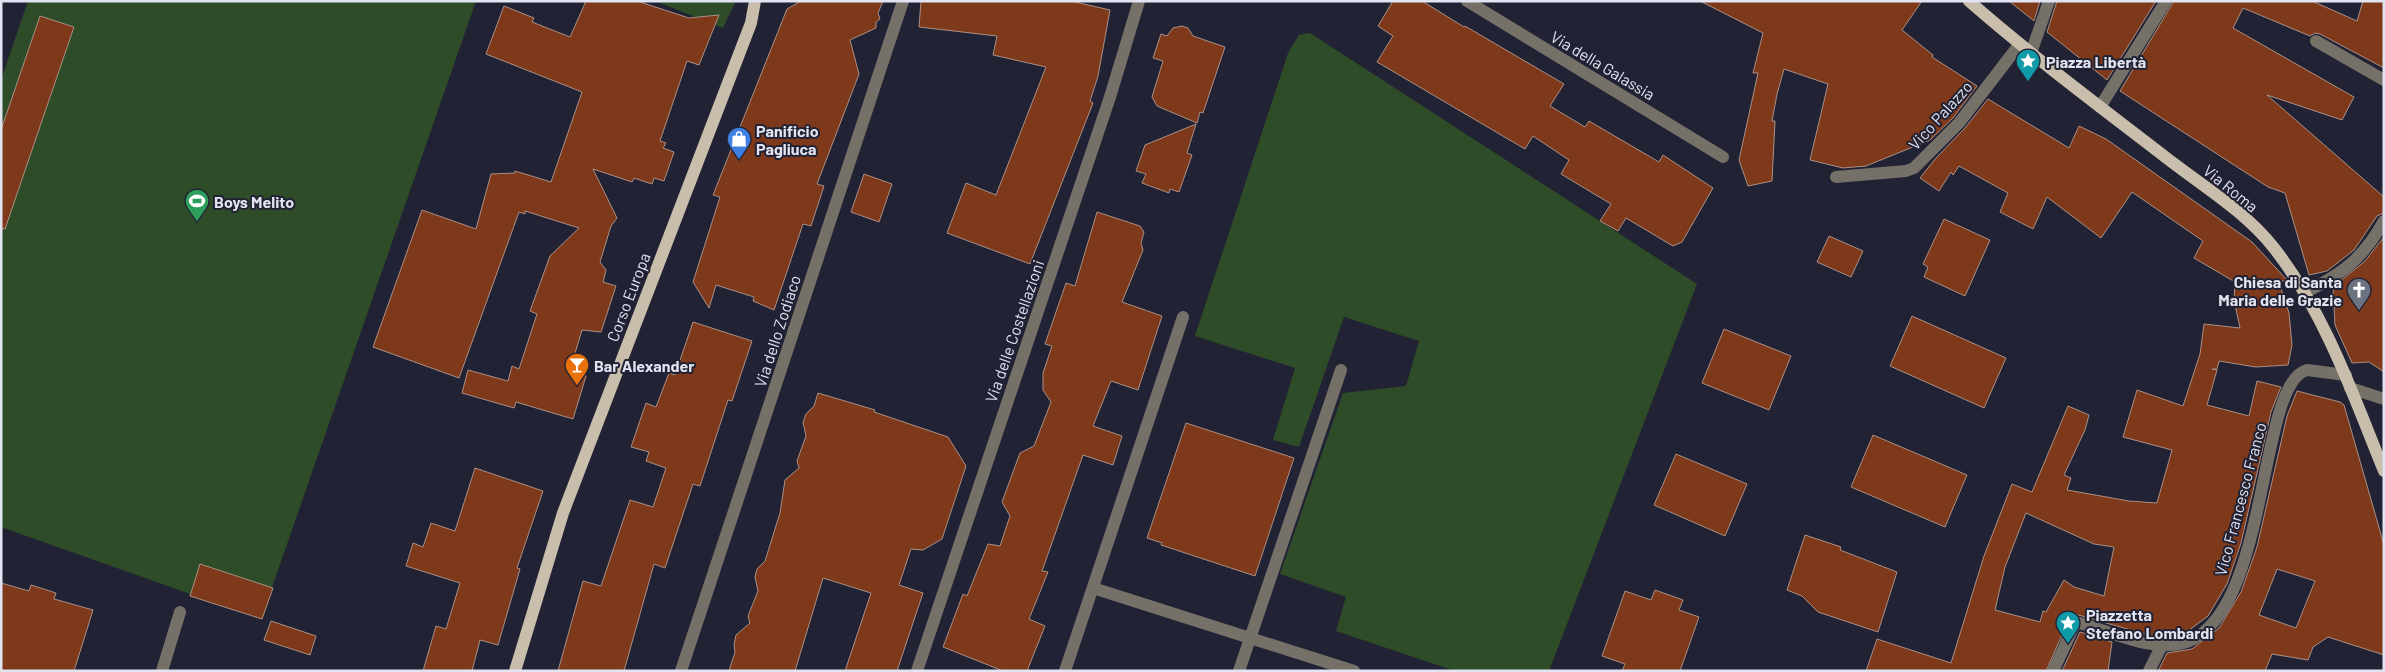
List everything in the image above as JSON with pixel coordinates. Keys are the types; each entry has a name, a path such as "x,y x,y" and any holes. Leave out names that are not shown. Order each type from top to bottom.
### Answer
{"main road":[{"name":"Corso Europa","path":"751,23 755,1"},
{"name":"Corso Europa","path":"515,671 563,513 751,23 764,1"},
{"name":"Via Roma","path":"1970,1 2019,45 2235,211 2273,248 2304,293 2346,375 2384,471"}],"street":[{"name":"Via dello Zodiaco","path":"681,671 903,1"},
{"name":"Via delle Costellazioni","path":"917,671 1110,97 1139,1"},
{"name":"Via della Galassia","path":"1467,1 1723,157"},
{"path":"2031,53 2049,1"},
{"path":"2100,106 2166,1"},
{"path":"2316,41 2384,80"},
{"name":"Vico Palazzo","path":"1836,177 1914,168 1959,123 2019,45"},
{"path":"2304,293 2335,278 2354,262 2373,239 2384,220"},
{"path":"1065,671 1183,317"},
{"path":"1239,671 1342,370"},
{"name":"Vico Francesco Franco","path":"2054,669 2075,622 2089,624 2137,640 2162,645 2186,642 2208,629 2225,606 2246,555 2275,427 2291,382 2307,370 2346,375"},
{"path":"2350,388 2384,399"},
{"path":"1093,588 1354,671"},
{"path":"162,671 180,612"},
{"path":"2148,671 2162,645"}],"green space":[{"path":"28,1 476,1 261,619 1,527 1,80"},
{"path":"655,1 736,1 723,28"},
{"path":"1310,33 1697,284 1549,671 1455,671 1336,631 1346,597 1280,574 1343,393 1406,386 1419,341 1344,317 1299,447 1273,440 1295,368 1195,336 1288,53 1299,35"}],"building":[{"path":"586,1 637,1 689,18 719,15 699,65 687,61 660,141 666,143 663,148 674,152 664,181 654,178 652,184 634,178 632,182 593,169 617,218 611,226 600,262 606,270 603,282 616,286 601,332 582,330 570,370 586,376 573,419 516,402 514,408 462,393 468,370 508,381 512,366 519,369 537,314 530,311 550,256 579,228 525,211 525,214 519,212 459,378 373,347 422,210 476,229 491,174 515,173 515,171 551,182 582,92 486,54 504,6 534,18 532,22 570,37"},
{"path":"801,1 883,1 878,13 880,19 876,22 876,28 850,40 859,74 817,184 824,186 811,226 803,224 774,310 753,301 754,297 716,285 709,308 693,282 720,197 713,195 787,9"},
{"path":"921,1 1071,1 1110,10 1098,76 1090,101 1093,103 1030,264 947,233 966,183 996,195 1046,67 993,55 997,36 919,27"},
{"path":"1393,1 1422,1 1465,26 1564,84 1550,106 1585,127 1589,121 1659,162 1663,155 1713,188 1682,242 1673,246 1626,218 1618,231 1600,221 1611,204 1561,174 1569,160 1533,136 1525,149 1377,62 1393,36 1378,26"},
{"path":"1700,1 1922,1 1902,30 1933,55 1932,57 1977,86 1953,118 1930,140 1866,166 1843,168 1810,160 1828,84 1784,69 1772,121 1775,121 1772,181 1748,186 1739,160 1758,73 1753,73 1763,33"},
{"path":"2009,1 2040,1 2034,21"},
{"path":"2057,1 2156,1 2107,80 2047,32"},
{"path":"2174,1 2312,1 2357,21 2363,1 2384,1 2384,68 2320,34 2315,33 2310,36 2243,8 2233,28 2354,97 2342,120 2267,95 2384,197 2384,213 2377,216 2354,250 2327,271 2309,275 2285,193 2268,187 2120,91"},
{"path":"40,16 74,27 5,229 1,228 1,130"},
{"path":"1182,26 1188,28 1193,36 1225,47 1203,113 1200,112 1197,123 1157,106 1152,97 1163,61 1153,58 1161,34 1167,36 1173,28"},
{"path":"1988,99 2069,148 2079,126 2106,139 2252,242 2287,280 2279,282 2289,313 2292,345 2288,365 2256,367 2219,361 2217,369 2212,369 2217,370 2207,405 2249,416 2257,381 2281,387 2271,412 2241,543 2227,584 2208,616 2184,634 2173,637 2148,635 2075,614 2069,619 2046,671 1866,671 1877,639 1951,663 1984,556 2012,484 2032,492 2068,406 2089,415 2085,430 2064,475 2071,478 2067,490 2129,501 2157,503 2172,450 2123,437 2137,390 2183,406 2200,354 2204,324 2240,328 2234,300 2235,282 2194,258 2203,241 2132,192 2101,238 2047,197 2033,229 2000,212 2008,193 1959,166 1953,175 1951,172 1939,191 1920,178","holes":["2026,513 2094,544 2114,547 2104,596 2074,587 2064,580 2046,612 2043,611 2040,622 1995,610 2005,567"]},
{"path":"1196,124 1187,153 1192,155 1179,192 1170,189 1169,193 1142,183 1146,174 1136,171 1145,145"},
{"path":"864,174 892,184 879,222 851,212"},
{"path":"1097,212 1140,226 1144,232 1141,243 1143,250 1122,302 1162,316 1138,390 1111,381 1093,426 1122,436 1113,465 1083,455 1042,571 1048,572 1029,619 1045,626 1027,671 1003,671 943,647 963,594 967,596 988,544 1000,546 1010,516 1002,502 1020,453 1034,446 1051,402 1043,390 1043,373 1052,346 1045,344 1066,283 1075,286"},
{"path":"1944,219 1990,240 1965,296 1924,277 1928,267 1923,264"},
{"path":"1829,236 1863,251 1851,277 1817,262"},
{"name":"Chiesa di Santa Maria delle Grazie","path":"2384,237 2384,372 2369,362 2352,363 2335,325 2333,287 2365,261"},
{"path":"1912,316 2006,358 1984,408 1890,366"},
{"path":"693,322 752,341 732,401 728,400 700,486 693,484 665,568 654,564 624,671 558,671 583,581 601,586 630,500 653,507 666,468 646,461 649,452 631,447 646,403 656,407 669,373 675,375"},
{"path":"1724,329 1791,356 1769,410 1702,383"},
{"path":"2297,391 2340,402 2344,405 2384,545 2384,655 2328,637 2313,647 2308,660 2272,654 2265,671 2158,671 2167,653 2192,649 2219,628 2241,592 2257,547 2287,416","holes":["2277,569 2315,581 2296,628 2259,615"]},
{"path":"818,393 875,410 874,412 948,437 966,466 942,539 923,550 911,549 899,585 923,593 897,671 845,671 871,593 823,578 795,671 729,671 735,652 736,635 750,623 748,616 758,591 755,577 757,569 765,561 780,513 785,480 799,468 797,461 806,436 803,422 806,414 814,406"},
{"path":"1186,423 1294,458 1255,576 1161,545 1162,543 1147,538"},
{"path":"1873,435 1967,475 1945,527 1851,487"},
{"path":"1676,454 1747,484 1725,536 1654,505"},
{"path":"475,468 543,491 517,568 520,569 498,645 480,640 472,671 423,671 436,626 446,629 460,583 406,566 413,543 423,547 431,523 455,531"},
{"path":"1805,535 1841,547 1840,550 1897,572 1878,632 1818,612 1802,596 1787,590"},
{"path":"200,564 273,588 262,619 190,596"},
{"path":"1,583 29,591 31,585 56,593 54,599 93,610 74,671 1,671"},
{"path":"1655,590 1683,600 1679,610 1699,617 1680,671 1622,671 1625,664 1602,656 1625,591 1651,600"},
{"path":"271,621 316,636 310,655 264,640"},
{"path":"2080,632 2112,642 2108,671 2062,671"}],"place":[{"name":"Piazza Libertà","path":"2028,82"},
{"name":"Panificio Pagliuca","path":"739,160"},
{"name":"Boys Melito","path":"197,222"},
{"name":"Chiesa di Santa Maria delle Grazie","path":"2359,311"},
{"name":"Bar Alexander","path":"577,386"},
{"name":"Piazzetta Stefano Lombardi","path":"2068,644"}]}
